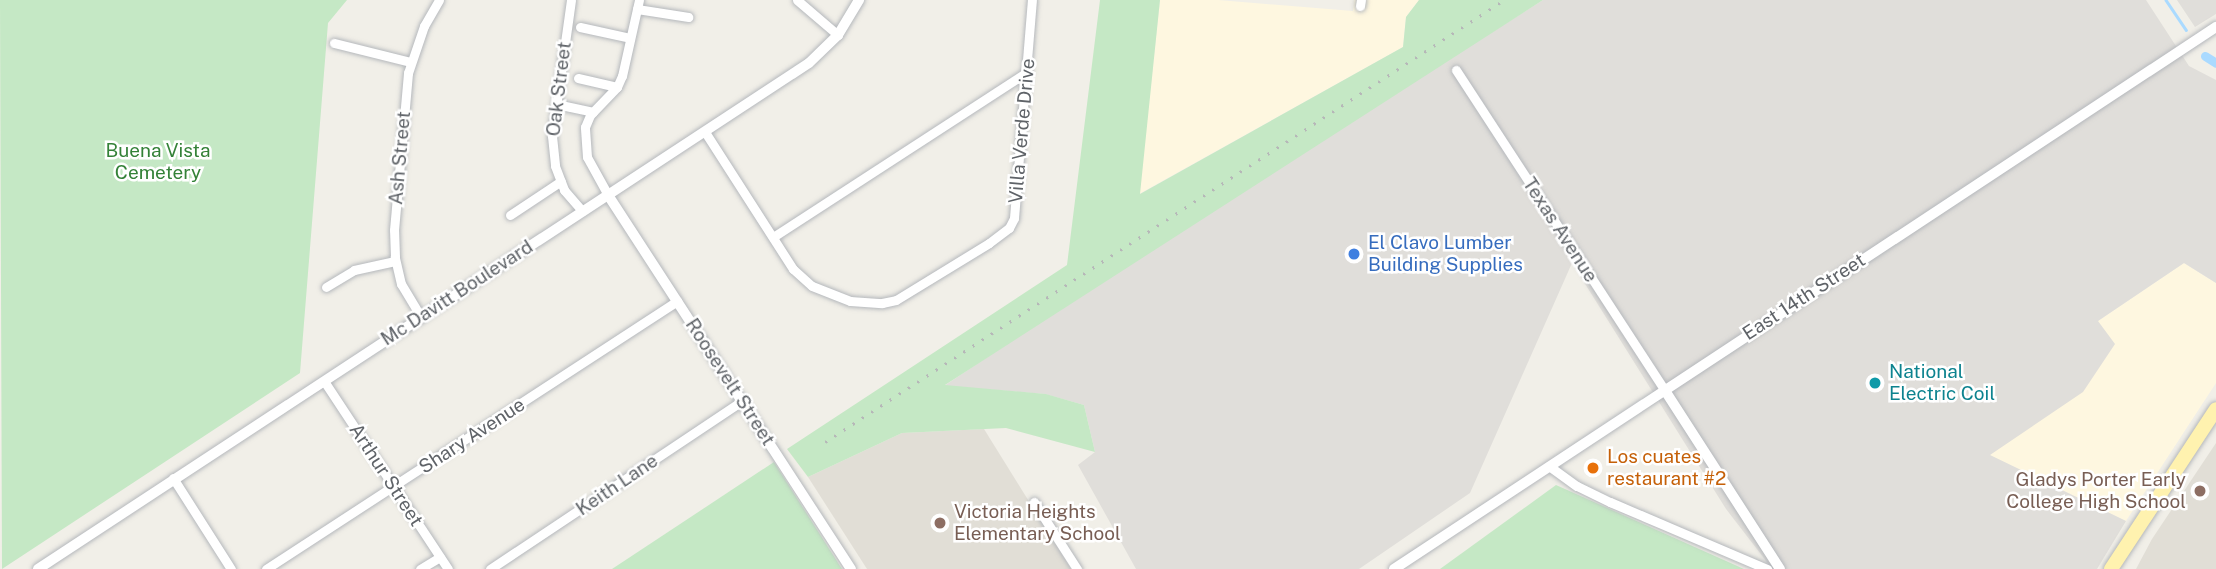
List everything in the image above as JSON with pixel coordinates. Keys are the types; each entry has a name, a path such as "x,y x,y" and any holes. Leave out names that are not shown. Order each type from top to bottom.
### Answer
{"main road":[{"path":"2111,569 2216,409"}],"street":[{"name":"Ash Street","path":"421,317 401,284 396,261 394,225 411,62 424,26 439,0"},
{"name":"Oak Street","path":"571,0 552,136 555,166 561,181 582,211"},
{"path":"797,0 838,35"},
{"name":"Mc Davitt Boulevard","path":"38,569 809,63 838,35 859,0"},
{"name":"Villa Verde Drive","path":"705,132 793,269 812,286 829,295 863,303 881,303 913,292 1009,228 1014,218 1032,0"},
{"path":"608,195 587,157 585,127 593,112 617,87 638,5 688,17"},
{"path":"579,27 630,38"},
{"name":"East 14th Street","path":"1394,569 2216,27"},
{"path":"334,43 411,62"},
{"name":"Texas Avenue","path":"1456,70 1664,390"},
{"path":"773,237 1027,72"},
{"path":"578,78 617,87"},
{"path":"556,104 593,112"},
{"path":"510,215 561,181"},
{"name":"Roosevelt Street","path":"608,195 852,569"},
{"path":"326,287 354,270 396,261"},
{"name":"Shary Avenue","path":"266,569 677,301"},
{"name":"Arthur Street","path":"324,381 448,569"},
{"path":"1664,390 1780,569"},
{"name":"Keith Lane","path":"490,569 743,400"},
{"path":"1549,466 1567,480 1610,502 1767,569"},
{"path":"173,478 231,569"},
{"path":"1034,502 1077,569"},
{"path":"420,569 439,557"}],"shaded area":[{"path":"1160,0 1218,0 1353,11 1354,0 1419,0 1406,17 1403,47 1139,194"},
{"path":"1543,0 2146,0 2189,66 2216,80 2216,283 2184,263 2098,321 2115,344 2083,392 1990,455 2126,521 2097,569 1777,569 1770,566 1726,509 1572,263 1470,493 1359,569 1136,569 1078,465 1095,452 1084,405 1045,394 944,386 1227,198"},
{"path":"2177,0 2216,0 2216,14 2195,27"},
{"path":"2184,263 2216,283 2216,383 2126,521 1989,455 2083,391 2098,321"},
{"name":"Victoria Heights Elementary School","path":"984,429 1071,569 867,569 808,477 902,433"},
{"name":"Gladys Porter Early College High School","path":"2216,443 2216,569 2136,569 2152,539"}],"green space":[{"name":"Buena Vista Cemetery","path":"0,0 347,0 328,23 300,373 2,569"},
{"path":"1100,0 1160,0 1140,194 1403,47 1406,17 1419,0 1543,0 945,385 1046,394 1084,405 1095,452 1006,428 902,433 808,477 787,449 1067,265"},
{"path":"774,462 842,569 612,569"},
{"path":"1556,485 1744,569 1440,569"}],"waterway":[{"path":"2166,0 2186,30"},
{"path":"2205,56 2216,63"}],"railway":[{"path":"825,442 1504,0"}],"place":[{"name":"El Clavo Lumber Building Supplies","path":"1354,254"},
{"name":"National Electric Coil","path":"1875,383"},
{"name":"Los cuates restaurant #2","path":"1593,468"},
{"name":"Gladys Porter Early College High School","path":"2200,491"},
{"name":"Victoria Heights Elementary School","path":"940,523"}]}
